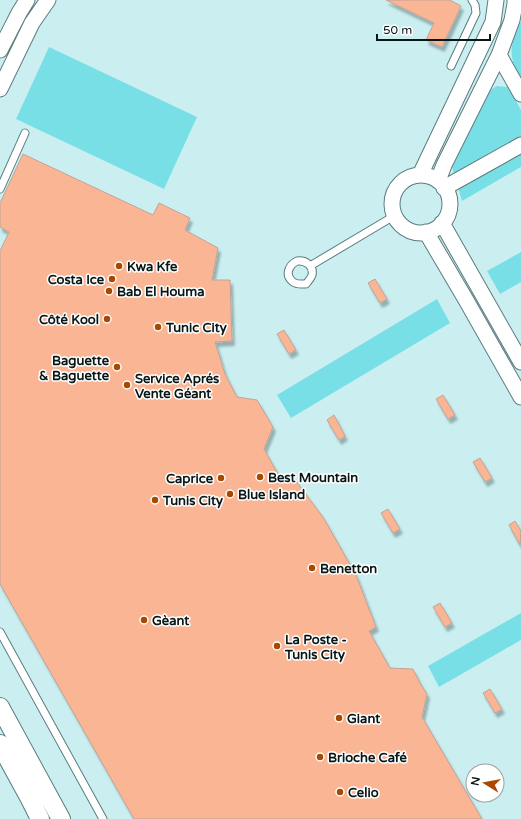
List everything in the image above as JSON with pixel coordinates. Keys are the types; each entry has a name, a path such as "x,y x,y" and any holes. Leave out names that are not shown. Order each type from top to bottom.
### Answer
{"street":[{"path":"0,50 27,0"},
{"path":"0,89 32,23 48,0"},
{"path":"420,175 493,22 496,0"},
{"path":"441,184 444,165 498,55 512,20 515,0"},
{"path":"498,55 521,94"},
{"path":"441,184 521,145"},
{"path":"420,175 430,176 441,184 448,196 449,209 442,223 434,229 418,233 401,225 394,216 392,198 401,182 407,178 420,175"},
{"path":"442,223 521,362"},
{"path":"426,232 521,397"},
{"path":"0,707 61,819"},
{"path":"0,744 40,819"}],"lane":[{"path":"451,66 476,13 475,5 472,0"},
{"path":"0,189 25,133"},
{"path":"310,266 394,216"},
{"path":"0,632 103,819"}],"shaded area":[{"path":"521,21 521,80 514,63 512,45"},
{"path":"49,47 197,117 164,189 16,119"},
{"path":"497,86 508,87 521,110 521,167 462,201 452,167 488,91"},
{"path":"521,252 521,282 500,294 487,271"},
{"path":"437,299 450,323 291,418 277,395"},
{"path":"521,613 521,640 439,687 428,666"}],"building":[{"path":"386,0 450,0 461,6 442,47 426,40 434,23"},
{"name":"Tunis City","path":"23,154 153,215 159,203 190,218 185,230 218,248 212,280 230,280 232,341 215,342 225,374 237,397 257,400 273,427 264,449 283,483 293,477 323,517 356,575 376,627 369,631 390,668 413,669 427,694 422,717 465,790 465,803 473,803 482,819 134,819 0,584 0,251 9,232 0,227 0,203"},
{"path":"375,279 387,299 380,303 368,283"},
{"path":"284,330 296,350 289,354 277,334"},
{"path":"443,395 455,415 448,419 436,399"},
{"path":"334,415 345,436 339,440 327,420"},
{"path":"480,458 492,478 485,482 473,462"},
{"path":"388,509 400,529 393,533 381,513"},
{"path":"515,521 521,531 520,545 509,525"},
{"path":"440,603 452,623 445,627 433,607"},
{"path":"490,689 502,709 495,713 483,693"}],"place":[{"name":"Kwa Kfe","path":"119,266"},
{"name":"Costa Ice","path":"112,279"},
{"name":"Bab El Houma","path":"109,291"},
{"name":"Côté Kool","path":"107,319"},
{"name":"Tunic City","path":"158,327"},
{"name":"Baguette & Baguette","path":"117,367"},
{"name":"Service Aprés Vente Géant","path":"127,385"},
{"name":"Best Mountain","path":"260,477"},
{"name":"Caprice","path":"221,478"},
{"name":"Blue Island","path":"230,494"},
{"name":"Tunis City","path":"155,500"},
{"name":"Benetton","path":"312,568"},
{"name":"Gèant","path":"144,620"},
{"name":"La Poste - Tunis City","path":"277,646"},
{"name":"Giant","path":"339,718"},
{"name":"Brioche Café","path":"320,757"},
{"name":"Celio","path":"340,792"}]}
